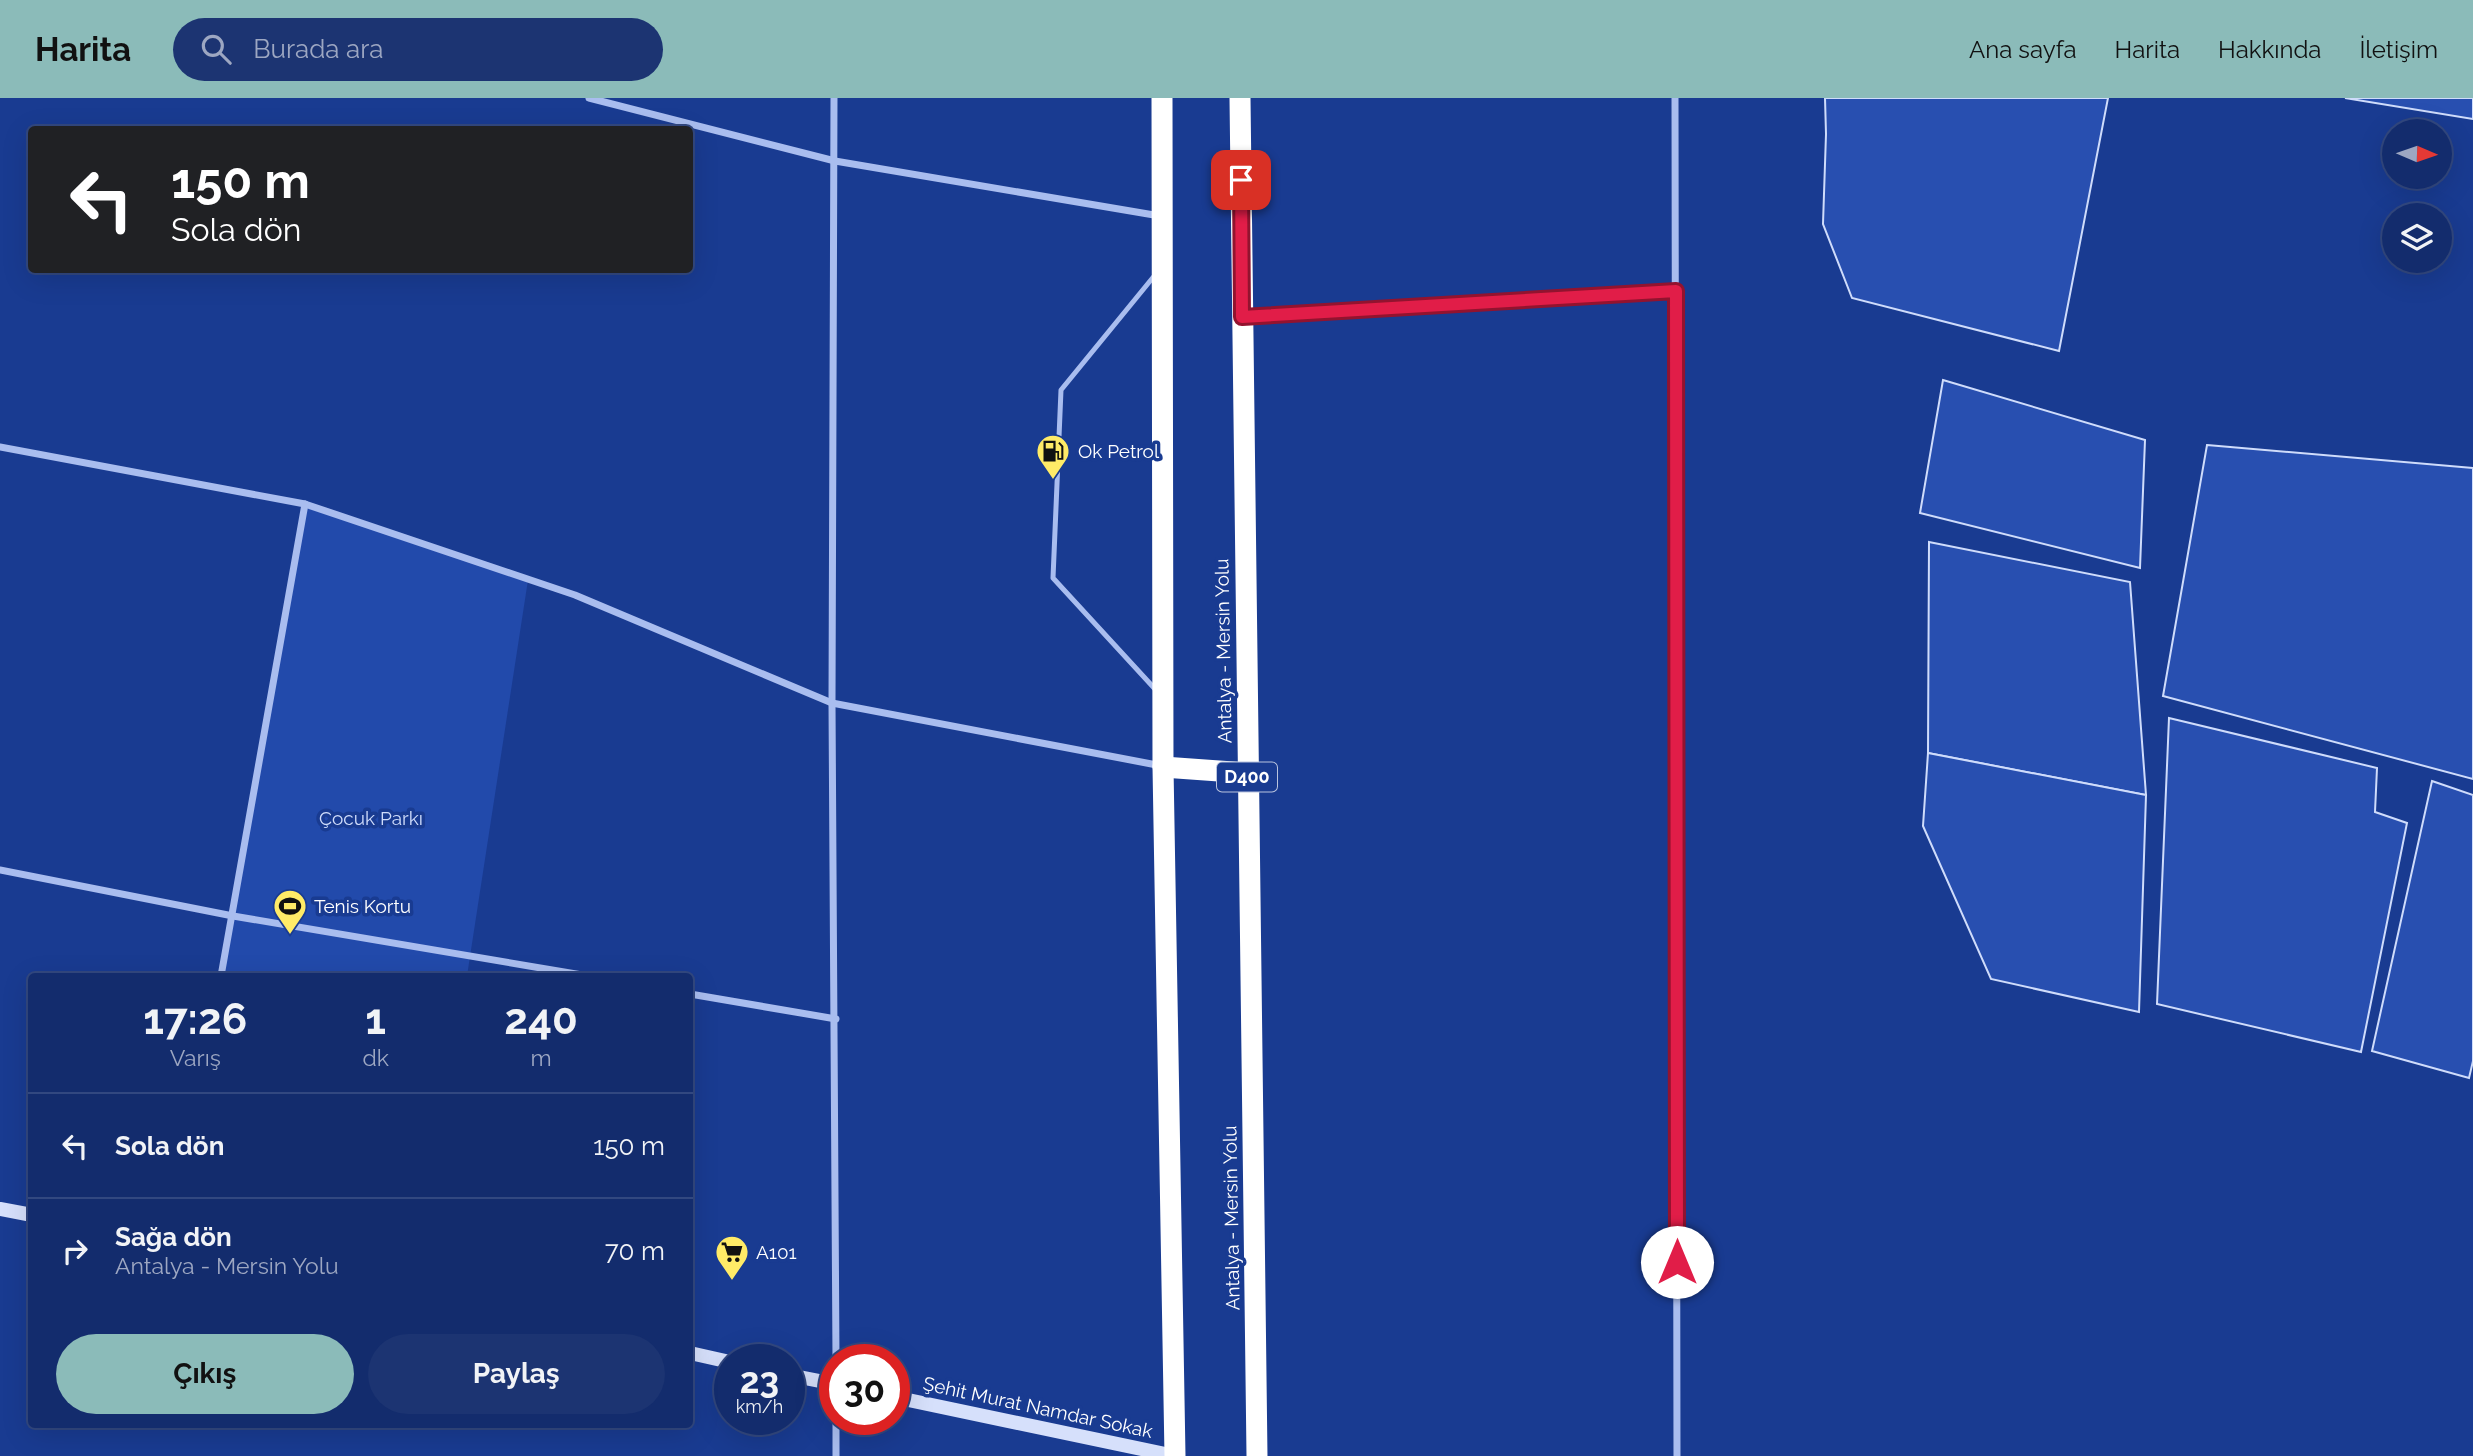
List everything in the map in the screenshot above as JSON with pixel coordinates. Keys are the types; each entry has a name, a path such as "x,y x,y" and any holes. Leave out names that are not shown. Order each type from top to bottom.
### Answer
{"highway":[{"path":"1162,98 1163,766 1175,1456"},
{"name":"Antalya - Mersin Yolu","path":"1240,98 1257,1456"},
{"path":"1163,766 1247,773"}],"street":[{"path":"589,98 835,161 1163,216"},
{"path":"834,98 832,703 836,1019 835,1344"},
{"path":"1675,98 1677,1456"},
{"path":"1242,317 1676,291"},
{"path":"0,447 305,504 575,595 832,703 1163,766"},
{"path":"222,973 305,504"},
{"path":"0,870 233,916 570,973"},
{"path":"693,995 836,1019"},
{"path":"0,1209 28,1214"},
{"path":"693,1354 714,1358"},
{"name":"Şehit Murat Namdar Sokak","path":"910,1400 1175,1456"},
{"path":"836,1435 836,1456"}],"lane":[{"path":"1163,265 1061,390 1053,579 1163,698"}],"green space":[{"name":"Çocuk Parkı","path":"305,504 528,580 467,973 222,973"}],"building":[{"path":"1825,98 2108,98 2059,351 1852,298 1823,224"},
{"path":"2345,98 2473,98 2473,119"},
{"path":"1943,380 2145,440 2140,568 1920,513"},
{"path":"2207,445 2473,468 2473,779 2163,696"},
{"path":"1929,542 2130,582 2146,795 1928,753"},
{"path":"2169,718 2377,768 2375,812 2407,823 2361,1052 2157,1004"},
{"path":"1928,753 2146,795 2139,1012 1991,979 1923,826"},
{"path":"2432,781 2473,795 2473,1061 2469,1078 2372,1051"}],"place":[{"name":"Ok Petrol","path":"1053,481"},
{"name":"Tenis Kortu","path":"290,936"},
{"name":"A101","path":"732,1282"}],"route":[{"path":"1241,180 1242,317 1676,291 1677,1262"}]}
